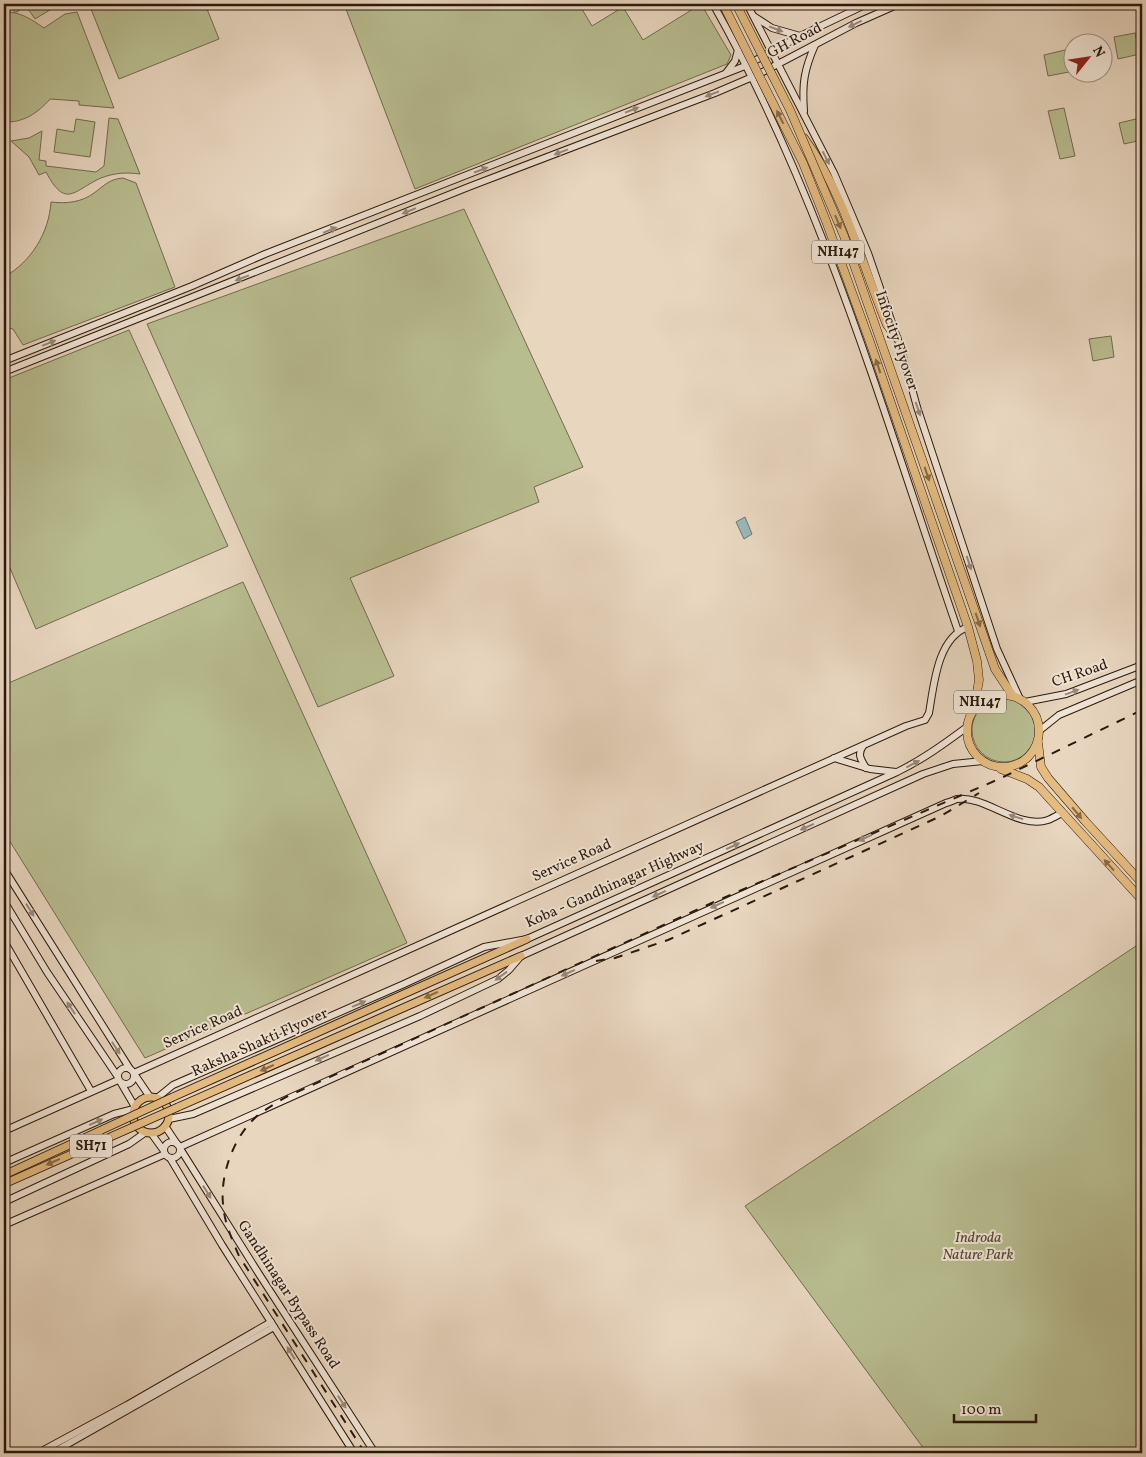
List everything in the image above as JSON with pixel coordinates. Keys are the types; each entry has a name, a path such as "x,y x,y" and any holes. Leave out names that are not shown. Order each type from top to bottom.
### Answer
{"highway":[{"name":"Infocity Flyover","path":"723,4 803,163 826,221 870,342 968,627"},
{"name":"Infocity Flyover","path":"736,4 790,110 844,236 995,670 1012,695"},
{"path":"798,130 814,152 832,185 887,325 897,338"},
{"name":"NH147","path":"968,627 977,661 979,680 967,724 969,744 974,754 983,762"},
{"name":"NH147","path":"967,724 972,710 981,702 1003,693 1012,695 1032,710 1037,720 1039,731 1038,742 1041,767 1048,778 1085,821 1142,883"},
{"path":"993,766 1004,768 1020,763 1033,752 1038,742"},
{"path":"983,762 1027,779 1038,787 1142,900"}],"main road":[{"name":"Raksha Shakti Flyover","path":"4,1175 173,1097 527,939"},
{"name":"Raksha Shakti Flyover","path":"4,1184 520,956"},
{"path":"154,1097 165,1103 168,1107 167,1122 162,1130 149,1132 139,1128 133,1117 135,1108 142,1099 154,1097"}],"street":[{"path":"713,4 738,50 749,64 802,187 846,299 958,631 968,627"},
{"path":"747,4 834,174 868,253 990,626 998,649 1022,701"},
{"name":"GH Road","path":"4,361 265,254 726,74 867,4"},
{"name":"GH Road","path":"4,372 754,76 856,23 899,4"},
{"path":"754,17 772,28 800,36"},
{"path":"804,114 804,73 815,45"},
{"path":"726,74 735,61 738,50"},
{"path":"303,240 308,251"},
{"path":"265,254 270,267"},
{"path":"11,358 16,367"},
{"name":"Service Road","path":"133,1072 906,726 925,720 929,713 940,660 951,639 958,631"},
{"name":"CH Road","path":"1022,701 1066,694 1142,665"},
{"name":"CH Road","path":"1039,731 1059,715 1142,680"},
{"name":"Koba - Gandhinagar Highway","path":"154,1097 173,1085 484,947 527,939 897,772 940,748 967,724"},
{"path":"864,745 861,749 860,759 866,768"},
{"path":"834,758 866,768 897,772"},
{"name":"Koba - Gandhinagar Highway","path":"167,1122 193,1114 420,1016 498,979 509,970 520,956 931,771 953,764 983,762"},
{"path":"166,1154 168,1144 179,1147 946,803 957,799 970,800 1003,813 1035,821 1047,821 1062,813"},
{"path":"4,869 133,1072 154,1097"},
{"path":"4,1163 114,1114 135,1108 119,1080 5,905"},
{"path":"4,941 91,1091"},
{"path":"119,1080 118,1072 122,1068 133,1072"},
{"path":"4,1131 119,1080 129,1084 134,1081 133,1072"},
{"name":"Gandhinagar Bypass Road","path":"167,1122 179,1147 375,1453"},
{"path":"4,1202 130,1144 149,1132"},
{"name":"Gandhinagar Bypass Road","path":"149,1132 166,1154 354,1453"},
{"path":"4,1225 166,1154 177,1158 179,1147"},
{"path":"38,1453 273,1325"},
{"path":"52,1453 273,1325"}],"green space":[{"path":"10,4 58,5 35,19 26,6 15,13"},
{"path":"89,4 205,4 219,39 119,79"},
{"path":"344,4 579,4 592,26 623,7 643,40 701,4 731,55 727,64 415,189"},
{"path":"4,12 21,15 44,28 65,14 77,12 114,108 79,105 79,101 50,99 40,109 24,119 4,122"},
{"path":"1135,33 1140,54 1118,59 1114,37"},
{"path":"1064,50 1064,73 1048,76 1044,55"},
{"path":"1064,108 1075,156 1060,159 1048,111"},
{"path":"109,118 118,119 140,174 120,173 106,176 71,194 59,191 46,172 39,175 29,157 11,141 29,138 42,131 39,160 46,161 46,166 96,172 104,166"},
{"path":"1140,118 1142,140 1124,144 1119,123"},
{"path":"76,119 95,122 90,157 54,152 57,129 74,132"},
{"path":"123,178 136,183 175,287 23,345 13,329 4,327 4,277 14,271 37,245 47,225 51,202 63,203 79,200 89,196 110,181"},
{"path":"464,209 583,467 534,487 539,502 350,578 394,676 318,707 147,324"},
{"path":"129,330 228,546 36,629 4,554 4,380"},
{"path":"1111,336 1114,357 1093,361 1089,339"},
{"path":"243,582 407,943 145,1058 4,832 4,685"},
{"path":"1004,698 1022,704 1030,712 1036,730 1030,748 1022,756 1004,762 986,756 978,748 972,730 978,712 986,704"},
{"name":"Indroda Nature Park","path":"1142,942 1142,1453 927,1453 745,1206"}],"water":[{"path":"745,517 752,534 744,539 736,522"}],"railway":[{"path":"365,1453 239,1256 231,1237 224,1211 223,1192 226,1168 235,1145 249,1124 257,1116 286,1097 714,902 999,779 1142,710"},
{"path":"596,961 615,958 668,940 941,816 979,793"}]}
